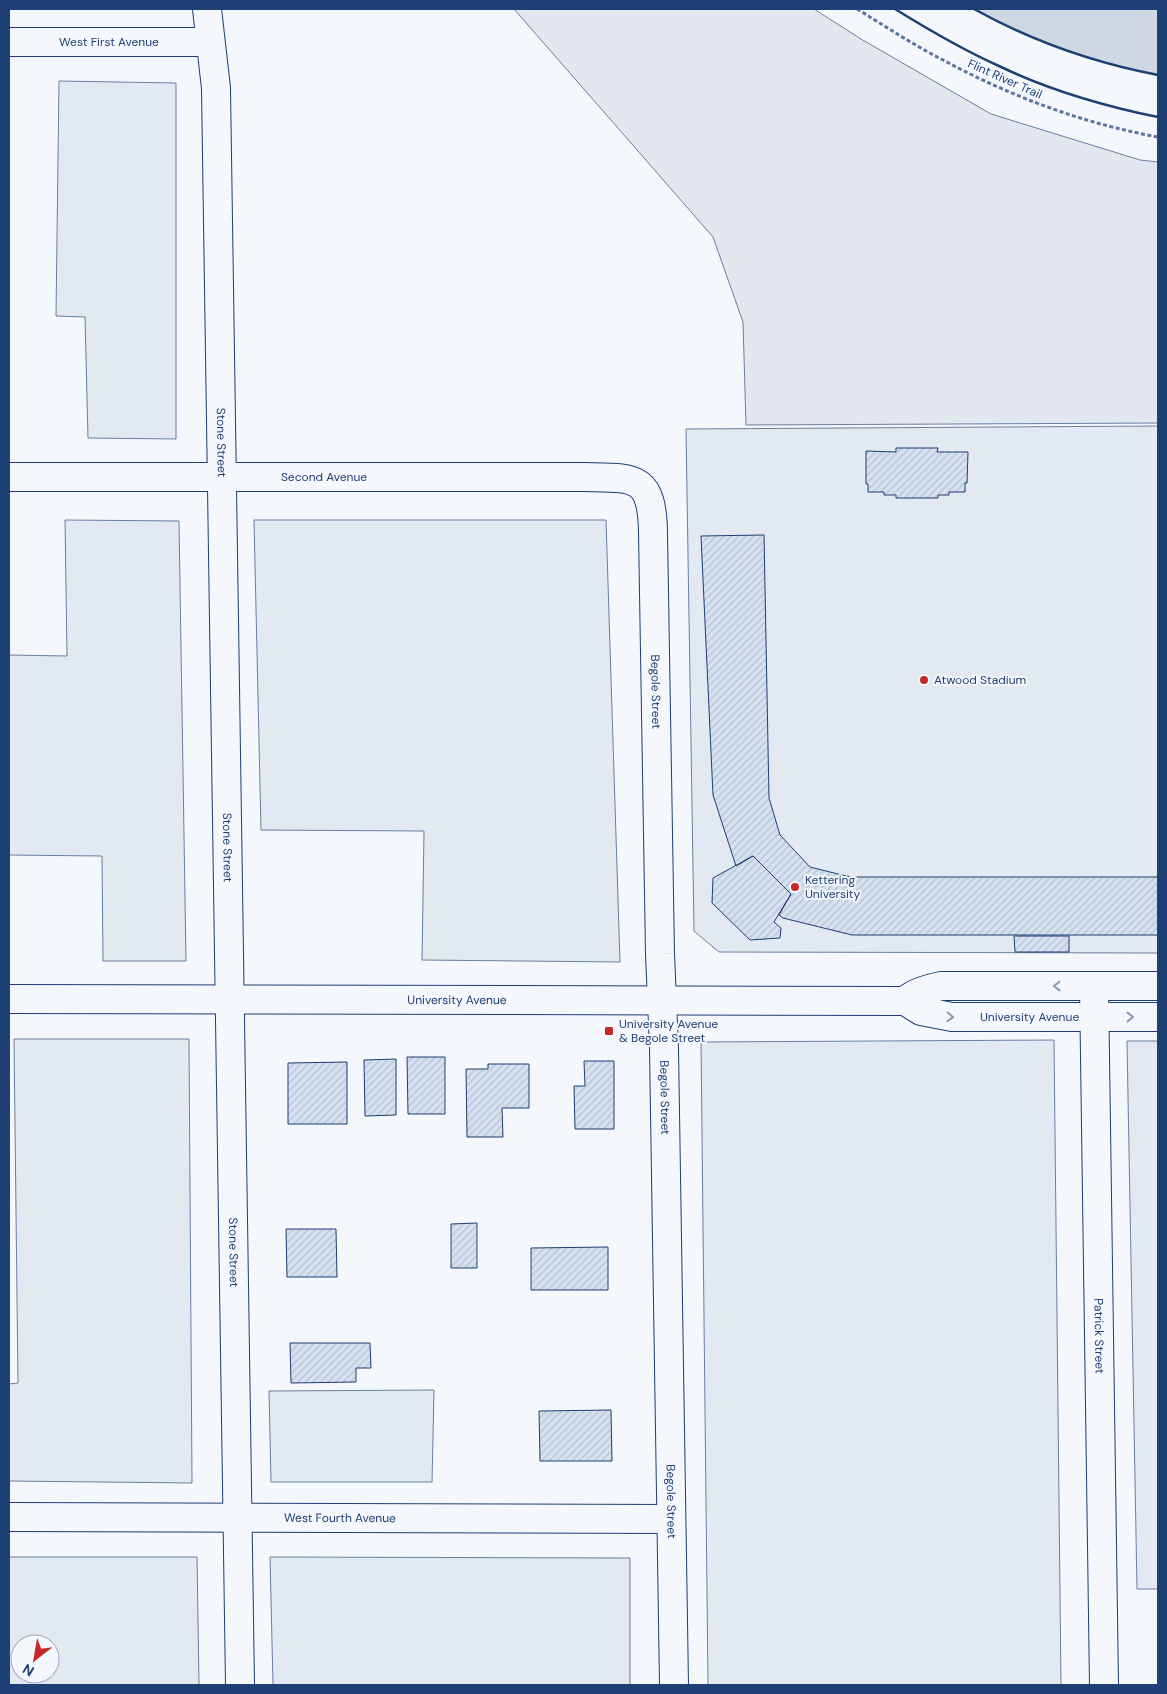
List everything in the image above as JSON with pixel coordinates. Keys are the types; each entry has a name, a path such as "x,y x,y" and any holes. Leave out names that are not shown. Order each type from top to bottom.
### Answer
{"street":[{"name":"Stone Street","path":"206,9 216,88 240,1685"},
{"name":"West First Avenue","path":"9,42 210,42"},
{"name":"Second Avenue","path":"9,477 584,477 623,478 639,485"},
{"name":"Begole Street","path":"639,485 645,490 649,498 653,520 674,1685"},
{"name":"University Avenue","path":"904,1001 922,991 941,986 1158,986"},
{"name":"Patrick Street","path":"1094,986 1104,1685"},
{"name":"University Avenue","path":"9,999 904,1001 921,1011 952,1017 1158,1017"},
{"name":"West Fourth Avenue","path":"9,1517 671,1519"}],"path":[{"name":"Flint River Trail","path":"856,9 939,58 1006,91 1048,108 1101,125 1158,137"}],"shaded area":[{"path":"514,9 814,9 861,39 991,114 1140,160 1158,162 1158,423 746,425 743,322 713,237"},
{"path":"974,9 1158,9 1158,75 1111,64 1063,49 1018,31"},
{"path":"59,81 176,83 176,439 88,438 85,317 56,316"},
{"name":"Atwood Stadium","path":"1158,426 1158,953 719,952 694,931 686,429"},
{"path":"65,520 179,521 186,961 103,961 102,856 9,855 9,655 67,656"},
{"path":"254,520 606,520 620,962 422,960 424,831 261,830"},
{"path":"14,1039 189,1039 192,1483 9,1481 9,1384 18,1383"},
{"path":"1054,1040 1061,1685 708,1685 701,1042"},
{"path":"1127,1041 1158,1041 1158,1589 1137,1589"},
{"path":"434,1390 432,1482 271,1482 269,1391"},
{"path":"9,1557 197,1557 199,1685 9,1685"},
{"path":"270,1557 630,1558 630,1685 273,1685"}],"building":[{"path":"896,448 938,448 937,452 968,452 965,492 949,492 949,495 938,495 938,498 896,498 896,495 884,495 884,492 868,492 868,484 866,484 866,451 896,452"},
{"path":"764,535 769,798 780,835 810,867 850,877 1158,877 1158,935 852,935 783,918 779,915 791,894 753,856 736,866 713,795 701,536"},
{"path":"753,856 791,894 774,922 781,928 780,938 750,940 712,903 713,878"},
{"path":"1014,936 1069,936 1069,952 1015,952"},
{"path":"407,1057 445,1057 445,1114 408,1114"},
{"path":"396,1059 396,1115 365,1116 364,1060"},
{"path":"584,1061 614,1061 614,1129 575,1129 574,1086 585,1086"},
{"path":"347,1062 347,1124 288,1124 288,1063"},
{"path":"488,1064 529,1064 529,1108 502,1108 503,1137 467,1137 466,1069 488,1069"},
{"path":"477,1223 477,1268 451,1268 451,1224"},
{"path":"286,1229 336,1229 337,1277 287,1277"},
{"path":"608,1247 608,1290 531,1290 531,1248"},
{"path":"290,1343 370,1343 371,1368 356,1368 356,1382 291,1383"},
{"path":"611,1410 612,1461 540,1461 539,1411"}],"wall":[{"path":"895,9 959,46 1037,83 1117,108 1158,117"},
{"path":"974,9 1018,31 1063,49 1111,64 1158,75"}],"place":[{"name":"Atwood Stadium","path":"924,680"},
{"name":"Kettering University","path":"795,887"},
{"name":"University Avenue & Begole Street","path":"609,1031"}]}
